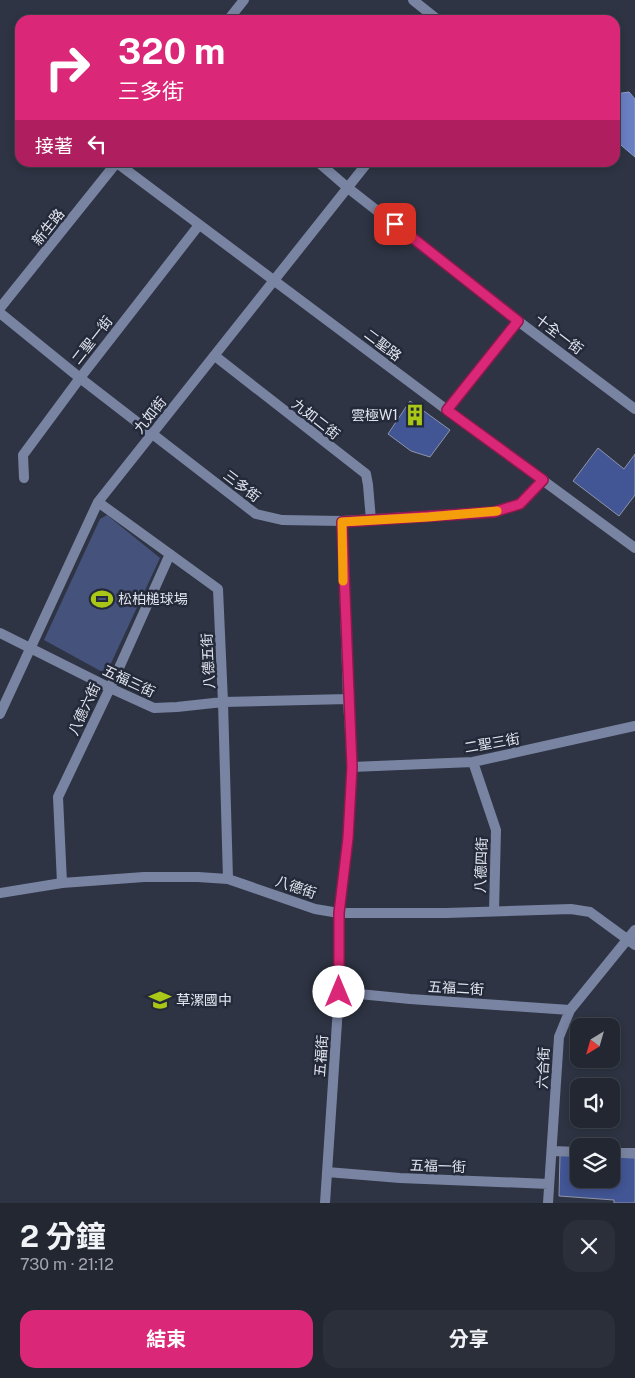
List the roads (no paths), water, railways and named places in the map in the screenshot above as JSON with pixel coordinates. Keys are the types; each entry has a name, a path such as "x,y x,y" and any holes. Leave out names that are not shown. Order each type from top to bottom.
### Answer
{"street":[{"path":"232,15 244,0"},
{"path":"413,0 432,15"},
{"name":"新生路","path":"0,308 114,167"},
{"name":"二聖路","path":"122,167 631,545"},
{"name":"十全一街","path":"324,167 518,321 635,410"},
{"name":"九如街","path":"0,714 98,502 364,167"},
{"name":"二聖一街","path":"24,478 23,455 80,378 199,225"},
{"name":"三多街","path":"0,313 80,378 256,514 282,520 342,522 494,512 520,504 543,480"},
{"path":"447,410 518,321"},
{"name":"九如二街","path":"214,356 366,474 371,520"},
{"name":"八德五街","path":"98,502 218,589 224,702 228,879"},
{"name":"五福街","path":"325,1203 339,992 339,913 348,838 352,767 342,522"},
{"path":"631,545 635,534"},
{"name":"八德六街","path":"62,883 58,797 110,688 170,554"},
{"name":"五福三街","path":"0,633 154,708 224,702 348,698"},
{"name":"二聖三街","path":"352,767 473,762 635,726"},
{"name":"八德四街","path":"473,762 496,830 494,911"},
{"name":"八德街","path":"0,893 62,883 144,877 228,879 315,908 339,913 571,909 590,912 631,942"},
{"name":"六合街","path":"548,1203 558,1038 570,1010 631,942 635,930"},
{"name":"五福二街","path":"339,992 570,1010"},
{"path":"552,1151 570,1152"},
{"path":"620,1152 635,1153"},
{"name":"五福一街","path":"327,1172 400,1178 549,1184"}],"place":[{"name":"雲極W1","path":"415,415"},
{"name":"松柏槌球場","path":"102,599"},
{"name":"草漯國中","path":"160,1000"}]}
